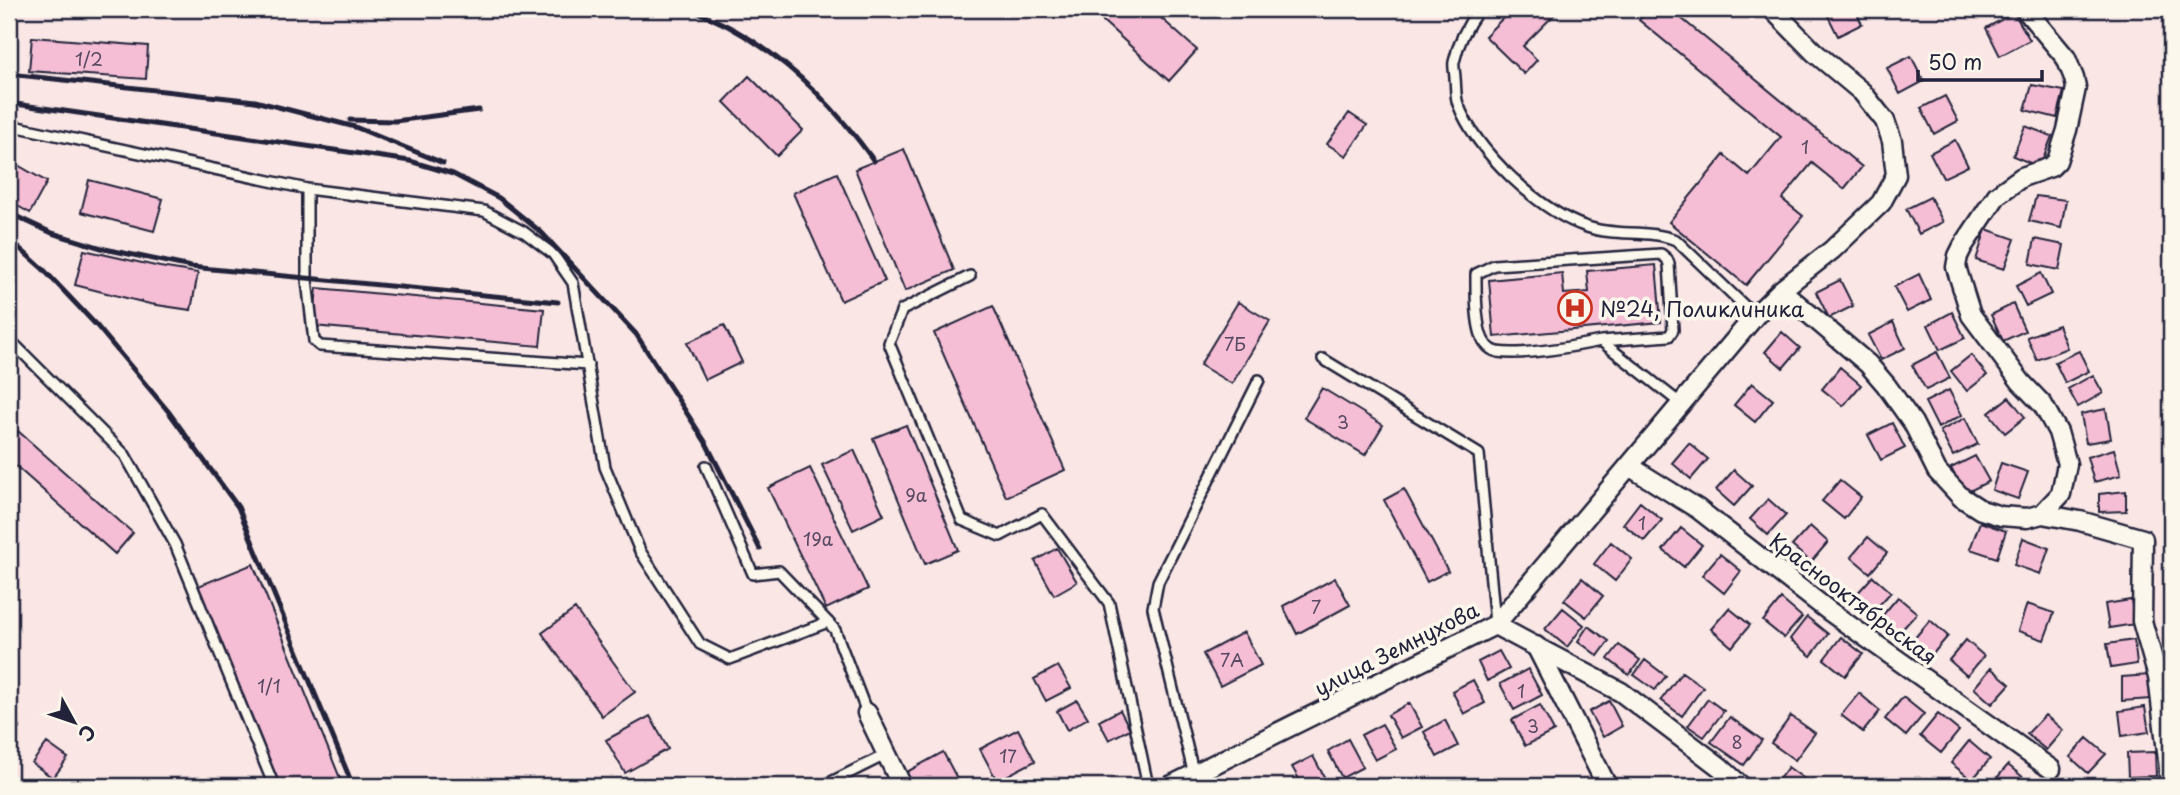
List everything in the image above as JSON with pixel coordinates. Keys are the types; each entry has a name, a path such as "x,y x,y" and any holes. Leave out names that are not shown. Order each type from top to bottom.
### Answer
{"street":[{"name":"улица Земнухова","path":"1170,786 1496,625 1680,402 1755,316 1781,290 1832,250 1881,203 1896,174 1892,141 1885,121 1862,92 1814,52 1772,9"},
{"path":"2025,9 2066,58 2074,78 2076,88 2067,130 2057,162 2051,167 2022,177 1997,195 1963,246 1956,267 1971,316 2021,382 2043,405 2058,432 2067,464 2061,494 2042,514"},
{"path":"1781,290 1868,364 1913,423 1937,471 1961,497 1980,510 2001,516 2027,518 2042,514 2093,524 2143,540 2143,621 2158,677 2169,786"},
{"name":"Краснооктябрьская","path":"1629,466 1698,509 1829,611 2050,769"},
{"path":"1496,625 1621,692 1741,786"},
{"path":"1536,646 1607,786"},
{"path":"867,713 902,786"}],"lane":[{"path":"1479,9 1468,23 1454,63 1457,103 1479,142 1518,183 1560,215 1588,228 1625,234 1662,234 1676,240 1755,316"},
{"path":"9,125 307,189 484,211 524,232 553,254 573,283 605,467 640,551 700,644 730,659 828,622"},
{"path":"307,189 307,280 314,341 320,346 588,365"},
{"path":"1601,341 1669,335 1673,330 1669,264 1661,254 1494,265 1476,274 1475,298 1483,340 1496,352 1558,348 1601,341 1680,402"},
{"path":"970,276 902,310 889,343 962,520 1000,536 1042,514 1109,603 1148,786"},
{"path":"9,339 125,455 175,544 274,786"},
{"path":"1323,359 1479,454 1496,625"},
{"path":"1194,775 1153,608 1158,582 1259,380"},
{"path":"706,466 753,574 779,571 835,630 867,713"},
{"path":"823,786 887,754"}],"building":[{"path":"1097,9 1151,9 1197,50 1169,81 1093,12"},
{"path":"1512,9 1560,9 1523,46 1537,60 1524,74 1485,36"},
{"path":"1648,9 1670,9 1862,167 1844,189 1812,163 1782,199 1803,216 1746,285 1669,222 1724,155 1749,176 1781,137 1639,20"},
{"path":"1855,9 1862,24 1838,36 1825,10"},
{"path":"2014,13 2030,40 2000,56 1986,28"},
{"path":"32,37 148,46 146,79 29,71"},
{"path":"1911,56 1924,81 1900,94 1887,68"},
{"path":"749,76 803,130 777,156 724,102"},
{"path":"2032,85 2064,91 2057,118 2025,110"},
{"path":"1945,96 1958,121 1934,134 1921,108"},
{"path":"1349,113 1367,125 1346,156 1327,144"},
{"path":"2025,126 2052,136 2040,167 2013,156"},
{"path":"1955,140 1968,166 1943,178 1930,153"},
{"path":"904,149 954,270 905,291 855,169"},
{"path":"9,160 47,182 30,213 9,201"},
{"path":"837,173 885,281 841,301 793,193"},
{"path":"89,180 163,199 154,231 81,212"},
{"path":"2036,196 2066,200 2061,228 2029,221"},
{"path":"1930,197 1943,222 1919,234 1906,209"},
{"path":"1986,229 2015,239 2004,269 1976,260"},
{"path":"2035,239 2064,245 2059,270 2030,264"},
{"path":"84,250 198,273 191,310 150,304 75,285"},
{"name":"№24, Поликлиника","path":"1656,265 1661,322 1494,337 1489,280 1562,273 1564,294 1589,292 1587,271"},
{"path":"2041,273 2051,294 2026,306 2016,286"},
{"path":"1919,274 1931,300 1907,312 1894,287"},
{"path":"1840,280 1853,306 1829,318 1816,292"},
{"path":"317,288 544,309 540,346 313,326"},
{"path":"1238,302 1270,321 1232,384 1200,365"},
{"path":"2013,304 2025,331 2003,341 1991,315"},
{"path":"993,306 1065,470 1006,497 934,333"},
{"path":"1952,312 1965,338 1940,350 1928,325"},
{"path":"1893,322 1905,348 1881,360 1868,335"},
{"path":"724,325 742,362 705,380 687,343"},
{"path":"2058,325 2067,348 2037,360 2027,337"},
{"path":"1782,332 1800,348 1783,368 1765,352"},
{"path":"2079,351 2089,371 2065,383 2055,362"},
{"path":"1937,352 1950,378 1926,390 1912,365"},
{"path":"1971,355 1987,375 1967,391 1951,371"},
{"path":"1840,367 1861,385 1843,406 1822,389"},
{"path":"2093,375 2103,393 2078,407 2068,389"},
{"path":"1752,383 1773,400 1755,422 1734,405"},
{"path":"1322,388 1383,425 1365,455 1304,418"},
{"path":"1949,390 1962,415 1938,428 1925,402"},
{"path":"2009,397 2025,417 2005,433 1989,413"},
{"path":"2106,409 2111,439 2086,443 2081,414"},
{"path":"1965,418 1978,444 1953,456 1940,431"},
{"path":"1892,423 1905,448 1881,460 1868,435"},
{"path":"906,425 958,550 925,564 873,438"},
{"path":"18,431 133,533 115,554 9,460 9,441"},
{"path":"1689,443 1708,459 1691,479 1672,463"},
{"path":"2114,449 2121,475 2094,482 2087,457"},
{"path":"854,450 884,515 853,530 822,465"},
{"path":"1975,456 1989,481 1964,494 1951,468"},
{"path":"2001,463 2028,472 2018,499 1992,490"},
{"path":"810,468 868,589 826,609 768,488"},
{"path":"1734,470 1752,486 1734,506 1716,490"},
{"path":"1840,480 1861,497 1844,519 1822,501"},
{"path":"1404,489 1448,571 1427,582 1384,500"},
{"path":"2126,491 2126,511 2099,512 2099,494"},
{"path":"1768,499 1786,515 1768,535 1750,519"},
{"path":"1640,502 1662,520 1644,541 1623,524"},
{"path":"1980,522 2006,531 1997,558 1970,549"},
{"path":"1810,526 1828,542 1811,562 1792,546"},
{"path":"1681,528 1702,545 1684,567 1663,550"},
{"path":"1868,537 1887,553 1870,573 1851,557"},
{"path":"2023,538 2049,548 2040,574 2014,565"},
{"path":"1611,542 1632,559 1615,581 1594,564"},
{"path":"1057,548 1077,582 1054,595 1035,561"},
{"path":"1720,554 1741,571 1724,593 1702,575"},
{"path":"253,564 342,783 334,786 276,786 196,587"},
{"path":"1873,576 1891,592 1873,612 1855,596"},
{"path":"1335,578 1350,605 1297,634 1283,606"},
{"path":"1582,578 1603,596 1586,617 1564,600"},
{"path":"1898,597 1917,613 1899,633 1881,617"},
{"path":"1781,599 1802,617 1784,638 1763,621"},
{"path":"2131,600 2135,624 2109,628 2105,604"},
{"path":"2027,604 2054,613 2044,640 2018,631"},
{"path":"1563,608 1584,625 1567,647 1545,629"},
{"path":"1729,608 1750,625 1732,647 1711,629"},
{"path":"575,609 635,692 602,716 542,633"},
{"path":"1807,617 1828,634 1811,656 1790,639"},
{"path":"1930,620 1948,636 1931,656 1913,640"},
{"path":"1588,626 1609,641 1598,656 1578,641"},
{"path":"1244,632 1261,665 1220,686 1203,654"},
{"path":"1841,637 1863,654 1845,676 1824,659"},
{"path":"1966,640 1984,656 1967,676 1949,660"},
{"path":"2134,640 2137,664 2111,668 2107,644"},
{"path":"1619,645 1640,660 1629,675 1608,659"},
{"path":"1499,651 1509,669 1487,681 1478,662"},
{"path":"1645,660 1666,676 1655,690 1634,675"},
{"path":"1058,666 1071,688 1046,701 1034,679"},
{"path":"1991,668 2010,684 1992,704 1974,688"},
{"path":"1528,669 1542,695 1514,710 1500,684"},
{"path":"1682,672 1703,687 1682,716 1661,700"},
{"path":"2150,675 2151,699 2122,701 2122,677"},
{"path":"1473,680 1485,703 1464,714 1452,691"},
{"path":"1859,693 1880,711 1863,732 1841,715"},
{"path":"1903,697 1924,714 1906,736 1885,719"},
{"path":"1708,699 1724,711 1704,737 1688,726"},
{"path":"1077,700 1088,718 1067,730 1057,711"},
{"path":"1609,701 1622,726 1603,737 1589,712"},
{"path":"1409,703 1422,727 1401,738 1388,715"},
{"path":"1540,705 1554,731 1525,746 1512,720"},
{"path":"2145,707 2149,732 2122,736 2119,711"},
{"path":"1120,710 1130,729 1109,740 1099,721"},
{"path":"1938,714 1959,731 1941,753 1920,736"},
{"path":"2045,715 2063,730 2046,750 2027,734"},
{"path":"650,716 668,749 625,773 606,740"},
{"path":"1791,716 1815,733 1795,760 1771,743"},
{"path":"1730,717 1762,740 1744,765 1711,742"},
{"path":"9,719 20,727 9,743"},
{"path":"1445,720 1458,746 1437,757 1424,732"},
{"path":"1382,724 1396,749 1375,760 1361,735"},
{"path":"1018,729 1035,761 997,781 980,749"},
{"path":"2087,738 2106,754 2088,773 2070,757"},
{"path":"1348,739 1363,767 1342,778 1328,751"},
{"path":"1969,741 1990,759 1972,780 1951,763"},
{"path":"47,743 68,758 53,778 32,763"},
{"path":"943,752 961,786 912,786 905,773"},
{"path":"2155,752 2156,776 2128,777 2127,753"},
{"path":"1313,756 1329,786 1303,786 1292,767"},
{"path":"2008,765 2029,782 2025,786 1990,786"},
{"path":"1788,767 1810,783 1807,786 1774,786"}],"railway":[{"path":"689,9 733,29 793,71 828,104 874,161"},
{"path":"9,74 255,101 355,127 443,163"},
{"path":"9,103 410,161 453,174 499,198 542,233 636,334 706,443 760,549"},
{"path":"350,120 395,121 479,110"},
{"path":"9,213 52,233 105,249 191,267 558,302"},
{"path":"9,239 43,269 97,326 168,411 238,507 353,786"}],"place":[{"name":"№24, Поликлиника","path":"1575,308"}]}
